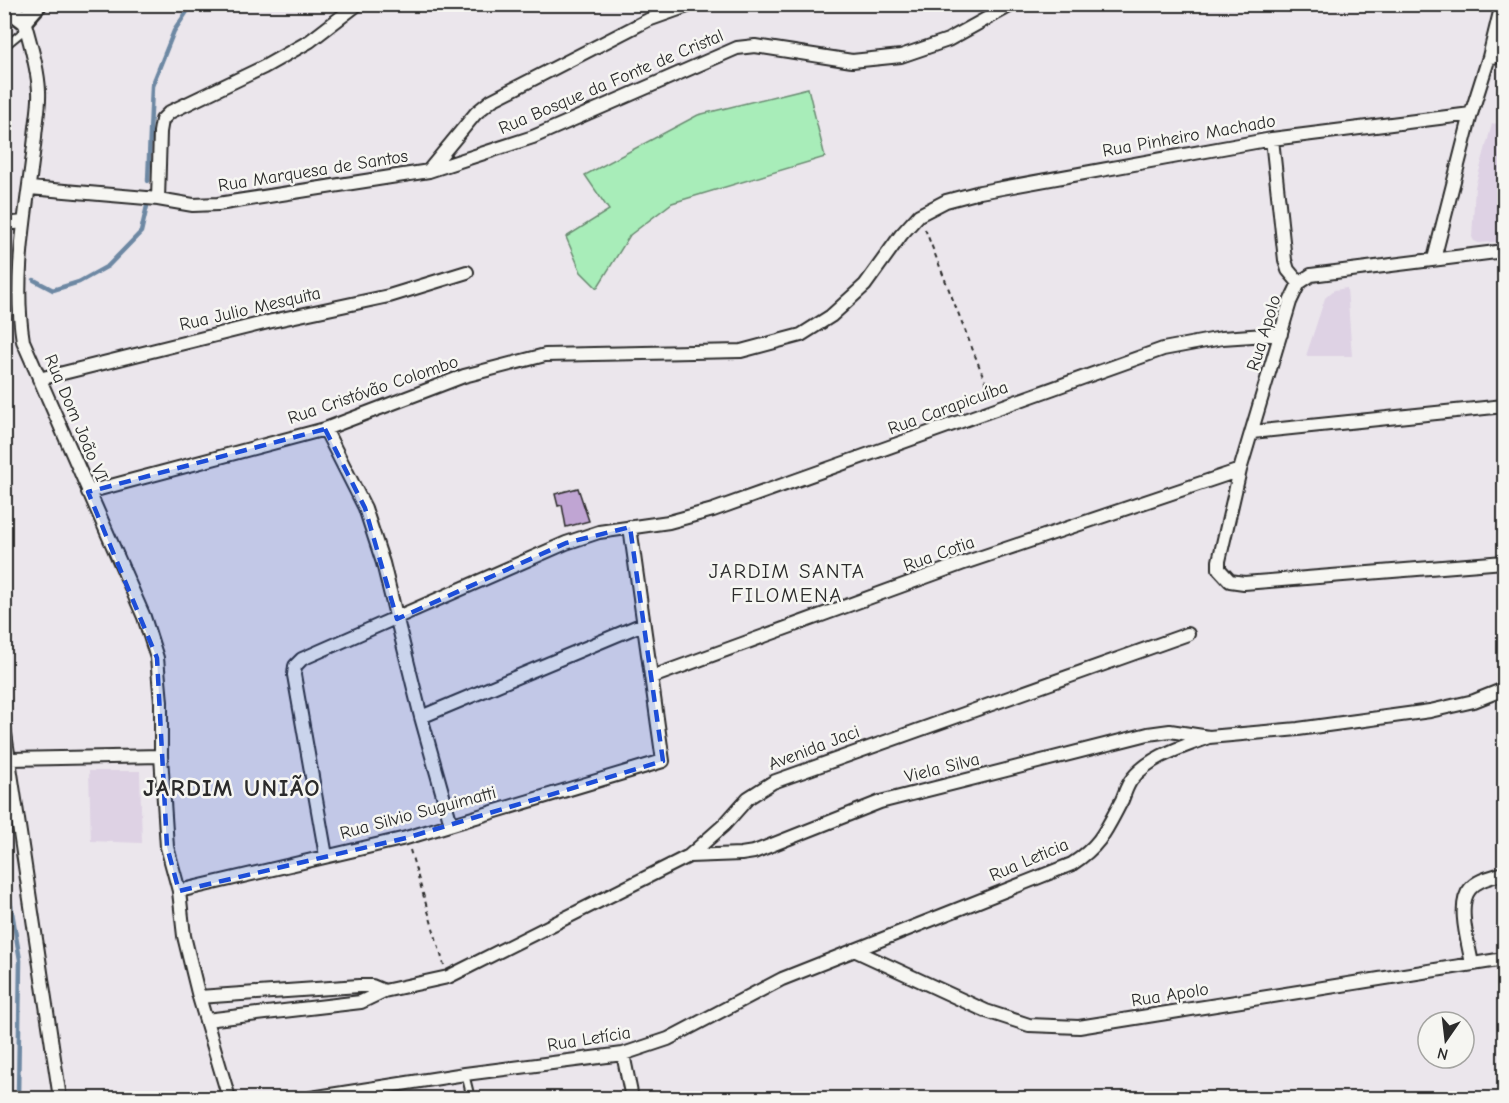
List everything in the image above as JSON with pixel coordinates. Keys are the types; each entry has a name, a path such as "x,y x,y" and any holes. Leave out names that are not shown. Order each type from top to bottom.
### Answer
{"main road":[{"path":"4,4 25,25 38,4"}],"street":[{"path":"158,199 160,132 162,120 170,112 264,67 310,41 358,4"},
{"name":"Rua Marquesa de Santos","path":"30,188 158,199 193,205 218,204 429,171 476,113 492,100 648,20 693,4"},
{"name":"Rua Bosque da Fonte de Cristal","path":"429,171 533,137 737,48 755,46 852,61 901,56 948,40 1013,4"},
{"path":"1434,259 1502,4"},
{"name":"Rua Dom João VI","path":"25,25 39,92 30,188 24,222 18,313 23,341 144,617 157,658 161,702 161,756 166,847 179,891 184,936 199,997 229,1098"},
{"path":"1489,57 1504,56"},
{"name":"Rua Pinheiro Machado","path":"919,215 946,201 980,192 1272,139 1471,114"},
{"path":"1272,139 1285,260 1288,270 1299,283"},
{"name":"Rua Cristóvão Colombo","path":"88,492 325,429 464,376 545,355 603,352 741,351 801,335 831,316 865,285 901,235 919,215"},
{"path":"4,224 24,222"},
{"name":"Rua Apolo","path":"1504,251 1311,275 1299,283 1290,302 1240,470 1219,569 1230,581 1244,583 1504,562"},
{"name":"Rua Julio Mesquita","path":"39,379 272,321 345,307 467,272"},
{"name":"Rua Carapicuíba","path":"326,856 294,675 295,666 302,659 566,543 599,532 669,522 713,510 1163,350 1222,338 1281,334"},
{"path":"1252,432 1504,406"},
{"path":"325,429 365,508 383,562 421,717 451,824"},
{"name":"Rua Cotia","path":"652,677 961,564 1240,470"},
{"path":"630,527 652,677"},
{"path":"421,717 643,624"},
{"name":"Avenida Jaci","path":"206,1020 361,1002 384,991 448,977 689,856 724,825 748,798 773,782 1188,634"},
{"name":"Rua Silvio Suguimatti","path":"179,891 406,838 664,760 652,677"},
{"path":"1209,737 1298,729 1430,711 1474,701 1504,689"},
{"path":"4,727 60,1098"},
{"name":"Viela Silva","path":"689,856 754,852 880,802 1148,734 1170,731 1209,737"},
{"name":"Rua Leticia","path":"854,950 1072,864 1088,853 1103,838 1132,779 1149,764 1168,753 1209,737"},
{"path":"10,759 161,756"},
{"path":"1472,964 1463,914 1465,898 1470,888 1481,881 1504,873"},
{"name":"Rua Apolo","path":"854,950 986,1011 1029,1024 1079,1027 1504,958"},
{"name":"Rua Letícia","path":"311,1098 465,1074 623,1054 668,1039 782,979 854,950"},
{"name":"Avenida Jaci","path":"199,997 359,986 372,986 384,991"},
{"path":"623,1054 632,1098"}],"lane":[{"path":"4,47 25,25"},
{"path":"465,1074 471,1098"}],"path":[{"path":"919,215 997,410"},
{"path":"406,838 448,977"}],"highlighted area":[{"path":"325,429 365,508 397,619 566,543 630,527 663,761 406,838 179,891 167,847 157,658 88,492"}],"shaded area":[{"path":"1504,122 1504,241 1479,243 1472,237 1475,187 1492,124"},
{"path":"1347,288 1352,356 1306,356 1325,298 1334,290"},
{"path":"89,771 140,771 142,843 91,841"}],"green space":[{"path":"808,88 825,157 672,203 630,235 597,288 581,272 566,237 609,210 585,175 698,115"}],"building":[{"path":"578,488 589,521 566,527 562,505 558,506 555,494"}],"waterway":[{"path":"148,181 152,86 174,31 192,4"},
{"path":"34,280 53,290 79,282 108,266 141,232 147,206"},
{"path":"4,864 20,960 18,1098"}],"district":[{"name":"JARDIM SANTA FILOMENA","path":"787,583"},
{"name":"JARDIM UNIÃO","path":"232,788"}]}
